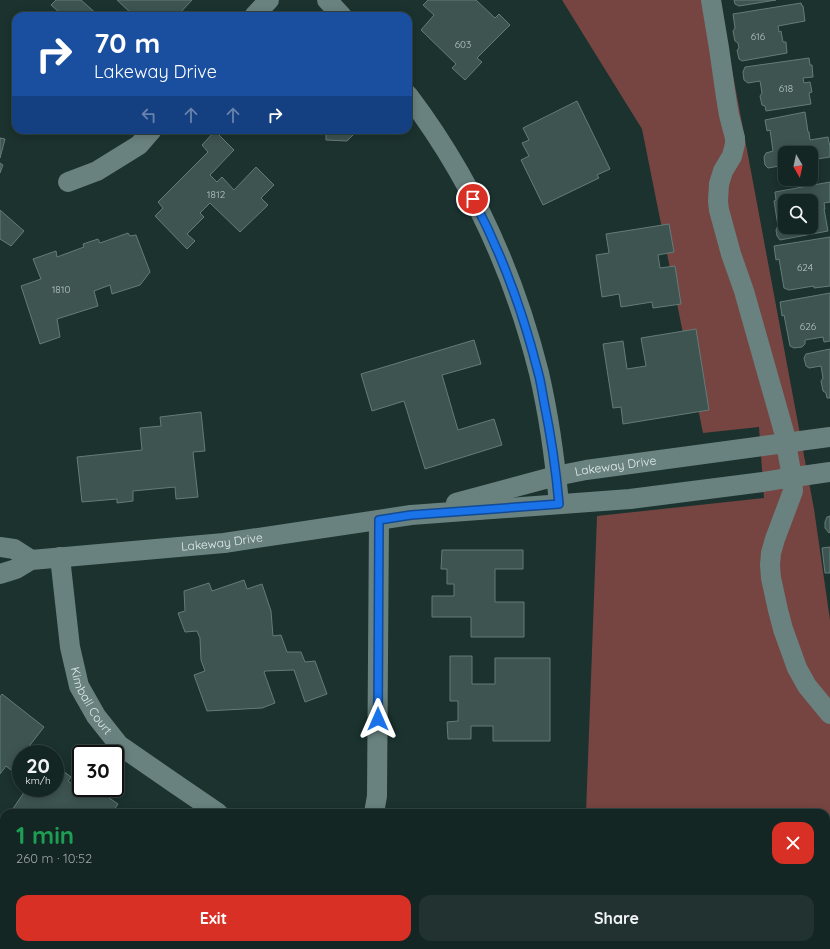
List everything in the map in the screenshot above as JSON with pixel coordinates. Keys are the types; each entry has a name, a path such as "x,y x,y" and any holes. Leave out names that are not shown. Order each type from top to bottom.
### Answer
{"street":[{"path":"258,12 269,0"},
{"path":"326,0 338,12"},
{"path":"712,0 726,97 736,144 719,184 719,210 731,254 744,290 781,444 787,478 793,491 771,554 771,578 783,629 797,668 807,686 830,714"},
{"path":"412,100 458,170 488,227 506,268 539,373 552,440 559,504"},
{"path":"68,182 97,171 139,145 149,134"},
{"name":"Lakeway Drive","path":"411,515 556,476 586,470 830,437"},
{"name":"Lakeway Drive","path":"0,574 16,569 31,560 224,543 411,515 630,499 830,472"},
{"path":"375,809 377,796 379,520"},
{"path":"0,547 14,549 31,560"},
{"name":"Kimball Court","path":"60,557 70,647 79,686 96,716 119,745 212,809"}],"shaded area":[{"path":"562,0 719,0 814,509 830,620 830,809 586,809 597,516 764,498 759,427 703,433 642,129"}],"building":[{"path":"56,0 81,0 94,12 59,12 51,5"},
{"path":"117,0 192,0 181,12 130,12"},
{"path":"428,0 476,0 495,18 499,14 510,25 477,58 482,62 465,80 452,68 456,64 421,30 434,15 423,5"},
{"path":"734,0 776,0 739,6 735,4"},
{"path":"801,3 803,6 805,21 778,26 779,32 781,31 783,42 786,42 787,53 742,61 739,59 737,50 739,48 738,43 735,41 733,31 735,28 733,14"},
{"path":"809,58 810,65 812,65 813,77 803,78 804,83 810,82 812,92 809,93 811,104 766,111 765,106 762,105 760,96 762,93 760,81 748,83 744,80 743,72 745,67"},
{"path":"577,101 610,169 597,175 599,178 543,205 521,160 529,156 522,143 529,140 523,128"},
{"path":"805,112 810,140 828,137 830,157 818,159 818,146 778,146 778,166 768,168 765,165 764,157 766,153 773,151 770,130 767,131 765,120"},
{"path":"212,134 218,134 234,150 210,175 217,182 222,177 234,190 256,167 274,185 261,198 268,205 240,232 210,203 200,213 204,217 187,234 195,241 187,249 155,216 163,208 158,202 208,152 202,145"},
{"path":"326,134 354,134 347,141 326,140"},
{"path":"0,138 5,139 0,158"},
{"path":"0,163 3,165 0,173"},
{"path":"830,182 830,202 824,203 828,231 818,233 818,194 778,194 778,226 774,201 776,200 775,192 808,186 818,186 818,184"},
{"path":"0,210 24,231 11,246 0,239"},
{"path":"669,224 674,252 658,255 660,268 675,266 681,304 653,308 652,302 621,307 619,294 602,297 596,255 609,253 606,234"},
{"path":"778,226 778,234 812,234 780,240 777,236 776,230"},
{"path":"128,233 130,236 136,235 150,272 140,285 112,294 110,285 94,291 98,306 57,319 60,337 40,344 21,286 41,279 33,259 56,251 57,257 84,247 83,244 98,239 100,243"},
{"path":"830,237 830,286 814,288 814,286 789,290 784,288 779,259 776,260 774,246"},
{"path":"830,293 830,341 824,342 823,337 805,340 805,344 802,347 794,348 790,346 780,302"},
{"path":"696,329 709,410 623,424 621,407 613,408 603,344 623,341 627,369 646,366 641,338"},
{"path":"474,340 481,364 442,375 458,430 494,419 502,445 425,469 404,401 372,411 361,374"},
{"path":"830,349 830,398 827,398 826,393 823,391 821,381 823,378 821,366 809,368 806,366 804,358 806,354"},
{"path":"201,412 205,451 193,452 198,497 176,499 175,487 133,491 133,501 117,503 117,499 82,502 77,457 142,450 140,428 161,426 160,417"},
{"path":"830,516 829,533 825,528 825,522 827,517"},
{"path":"830,547 830,573 825,573 822,548"},
{"path":"442,550 523,550 523,569 495,569 495,602 524,602 524,637 471,637 471,617 432,617 432,596 454,596 454,584 447,584 447,569 441,569"},
{"path":"244,580 247,589 262,584 271,611 273,636 281,635 287,652 301,652 305,662 315,661 327,694 305,702 294,670 265,671 264,672 275,703 262,708 207,711 194,675 205,671 201,660 200,638 197,631 185,632 178,613 185,611 184,591 209,583 212,591"},
{"path":"450,656 472,656 472,684 495,684 495,658 550,658 550,741 493,741 493,726 471,726 471,739 448,739 447,722 458,721 458,701 450,701"},
{"path":"2,694 44,727 30,745 12,745 12,769 11,770 6,766 0,774 0,697"},
{"path":"64,772 71,777 68,781 72,784 72,797 108,797 118,804 115,809 13,809 21,797 64,797"}],"route":[{"path":"378,719 379,520 411,515 559,504 552,440 539,373 506,268 488,227 473,199"}]}
